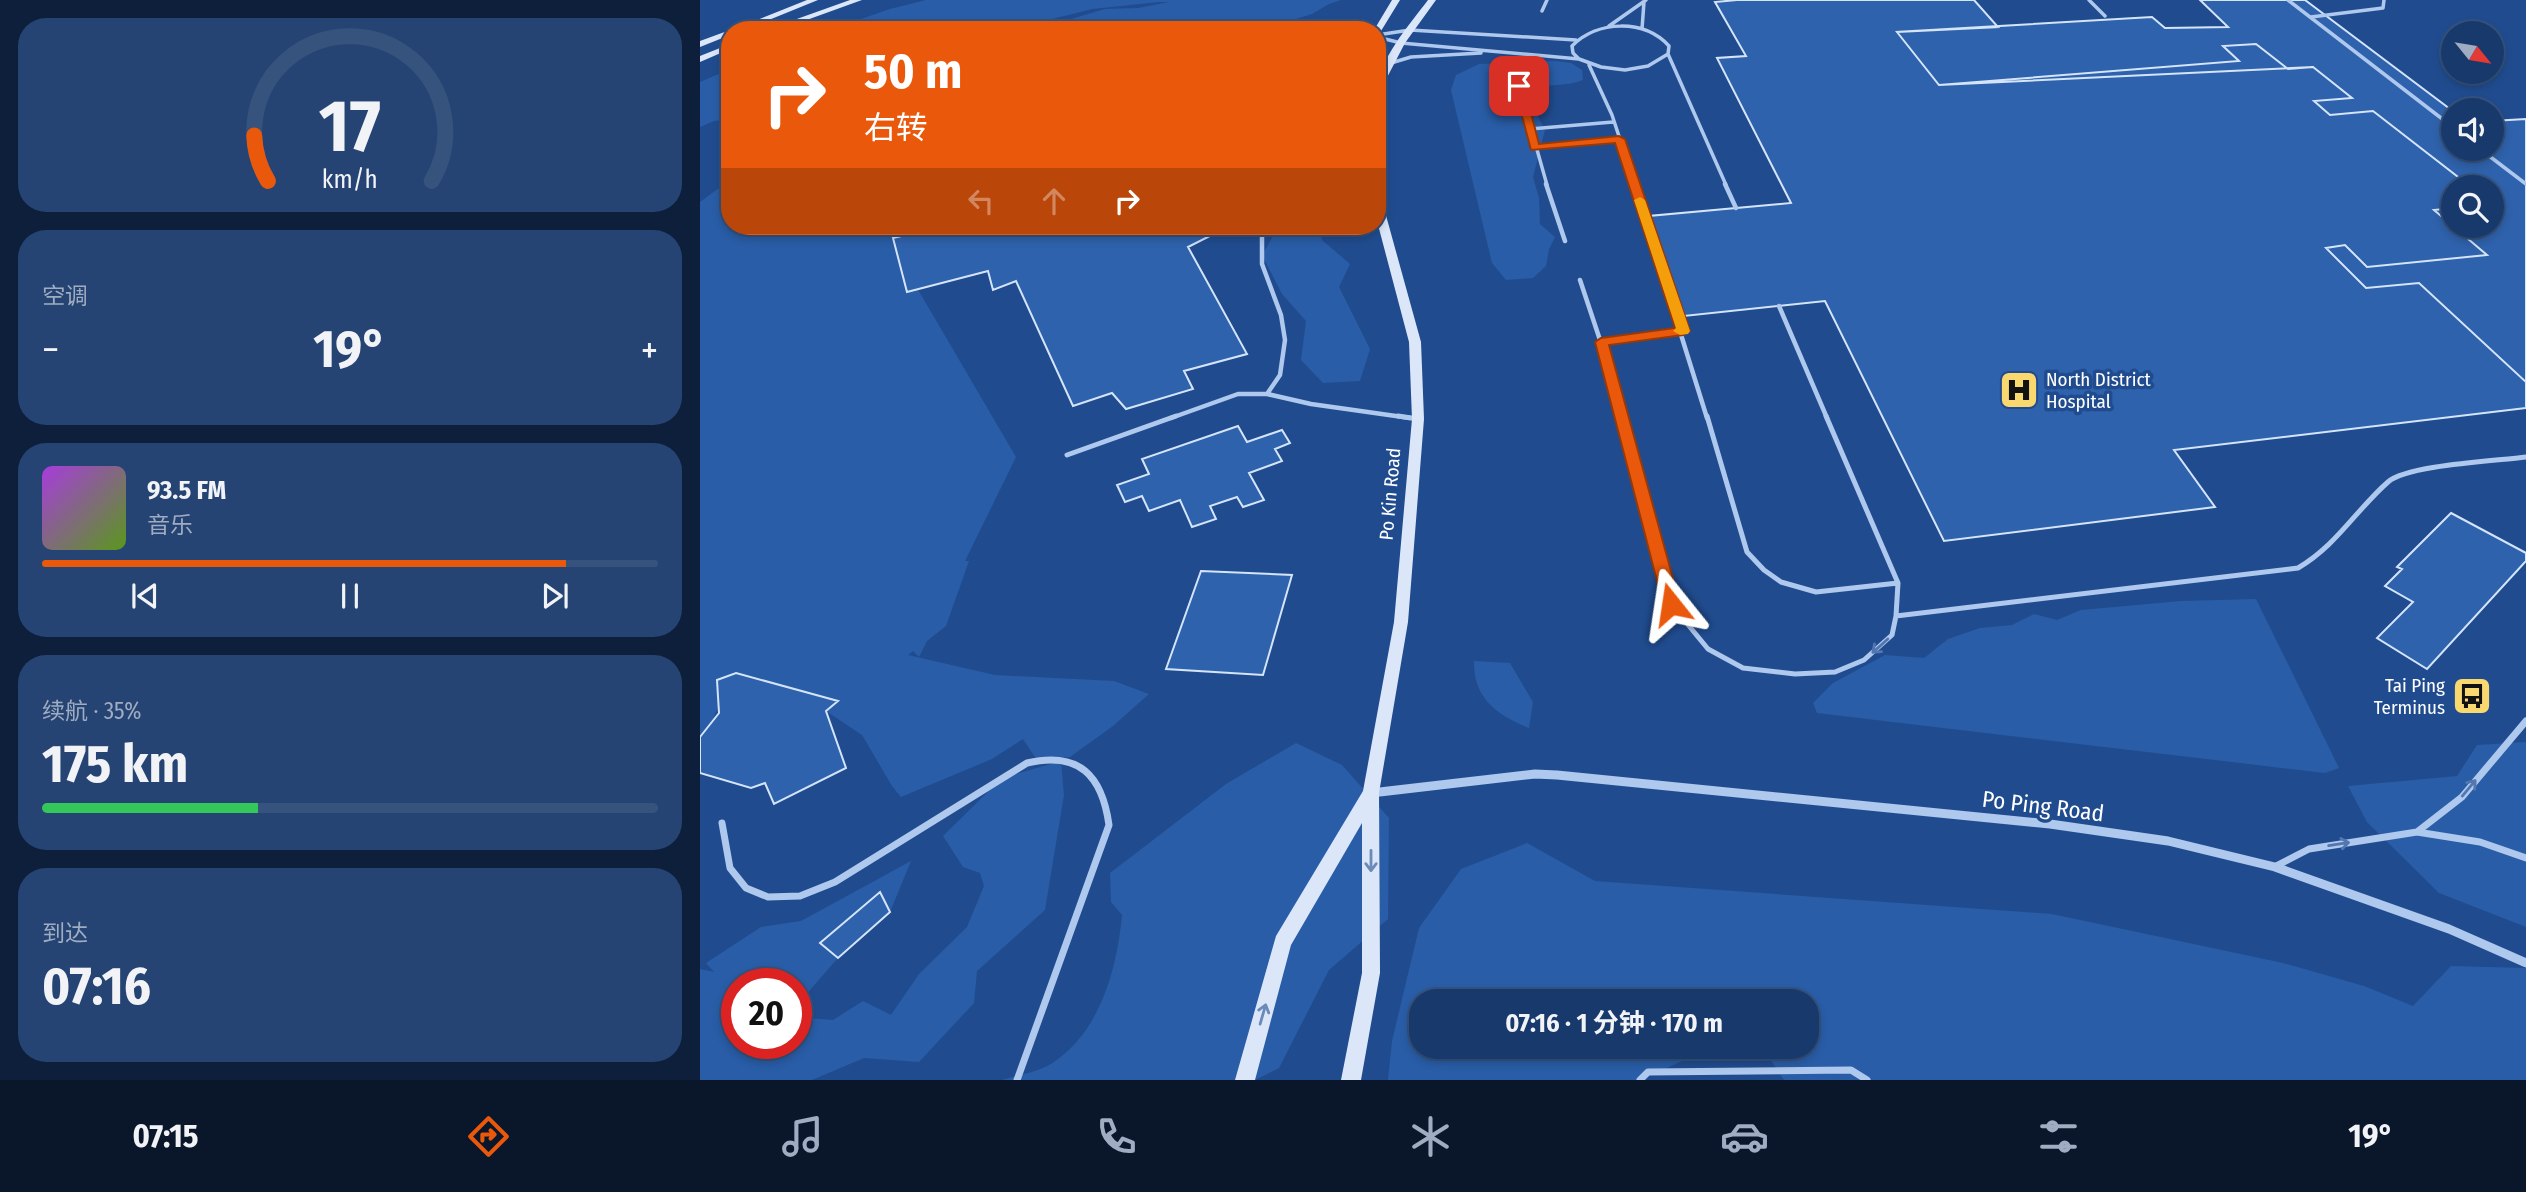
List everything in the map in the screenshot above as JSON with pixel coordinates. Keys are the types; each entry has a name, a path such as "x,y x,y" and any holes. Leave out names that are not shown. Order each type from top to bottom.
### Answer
{"street":[{"path":"759,21 814,0"},
{"path":"796,21 858,0"},
{"path":"1384,21 1396,0"},
{"path":"1386,72 1401,43 1432,0"},
{"path":"700,44 721,36"},
{"path":"700,59 721,50"},
{"name":"Po Kin Road","path":"1351,1080 1371,972 1371,793 1401,622 1418,419 1415,342 1386,234"},
{"name":"Po Ping Road","path":"1371,793 1535,774 2050,824 2168,841 2275,867 2449,929 2526,964"},
{"name":"Po Kin Road","path":"1245,1080 1283,942 1371,793"}],"lane":[{"path":"1542,11 1547,0"},
{"path":"2089,0 2105,16"},
{"path":"2288,0 2441,118"},
{"path":"2311,18 2372,11 2383,8 2384,0"},
{"path":"1607,28 1642,29 1665,39 1670,46 1668,54 1662,60 1636,69 1620,70 1589,65 1573,53 1572,46 1576,40 1607,28 1645,1"},
{"path":"1642,29 1645,1"},
{"path":"1386,33 1410,30 1576,40"},
{"path":"1386,37 1401,43 1579,59"},
{"path":"1391,63 1427,55 1492,52"},
{"path":"1668,54 1736,208"},
{"path":"1589,65 1598,79 1683,331 1747,552 1763,573 1803,591 1828,592 1898,583"},
{"path":"1519,86 1535,148 1565,241"},
{"path":"1530,129 1613,122"},
{"path":"1535,148 1619,139"},
{"path":"2496,161 2526,184"},
{"path":"1262,235 1262,264 1281,315 1285,340 1280,375 1267,394"},
{"path":"1580,280 1601,342 1671,604 1708,649 1743,668 1795,674 1835,671 1864,660 1892,635 1898,583 1779,306"},
{"path":"1601,342 1683,331"},
{"path":"1067,455 1238,394 1267,394 1311,404 1418,419"},
{"path":"1896,616 2298,568 2320,555 2390,480 2416,471 2526,457"},
{"path":"2417,832 2462,797 2526,721"},
{"path":"722,823 730,868 746,888 768,897 800,896 835,882 1027,763 1048,758 1072,763 1096,779 1106,803 1109,825 1017,1080"},
{"path":"2275,867 2309,849 2417,832 2480,842 2526,858"},
{"path":"1640,1080 1648,1072 1852,1070 1867,1080"}],"shaded area":[{"path":"926,0 1341,0 1290,21 1064,21 1105,9 1138,8 1169,2 1159,2 1092,9 1045,21 855,21"},
{"path":"1556,61 1571,63 1582,70 1583,80 1535,90 1535,111 1545,130 1533,177 1539,198 1540,224 1555,237 1549,249 1546,266 1533,278 1506,280 1492,263 1451,90 1456,75 1479,64"},
{"path":"721,73 721,120 700,127 700,82"},
{"path":"721,187 721,235 939,235 903,264 1016,457 965,561 969,561 946,626 927,641 919,657 913,651 908,655 995,675 1114,681 1149,694 1113,726 1070,757 1037,760 1023,739 992,759 901,797 862,735 826,711 838,701 748,676 717,681 718,707 700,751 700,202"},
{"path":"1274,235 1321,235 1322,240 1350,264 1339,287 1370,349 1360,381 1323,383 1301,360 1306,321 1282,294 1262,255"},
{"path":"2256,599 2339,768 2325,773 1817,713 1813,703 1833,683 1885,655 1924,658 1948,639 1980,628 2012,625 2034,614 2057,620 2081,610 2181,601"},
{"path":"1474,661 1510,663 1533,702 1529,728 1489,704 1478,685"},
{"path":"2526,742 2526,927 2439,893 2367,822 2348,786 2457,776 2477,745"},
{"path":"1296,743 1342,765 1389,818 1388,919 1329,970 1279,1068 1255,1080 1002,1080 1036,1071 1054,1062 1084,1033 1095,1015 1111,976 1120,935 1122,915 1111,902 1110,873 1226,784"},
{"path":"1061,761 1064,795 1045,910 977,971 974,1003 919,1062 864,1058 812,1080 700,1080 700,969 714,972 706,963 761,927 801,921 911,861 890,912 838,958 812,988 812,968 721,968 721,1059 812,1059 812,1018 833,1020 863,1001 891,1015 919,974 967,927 984,886 980,873 963,867 943,836 1002,778"},
{"path":"1527,843 1595,881 2052,914 2283,963 2364,986 2413,1006 2451,966 2526,968 2526,1080 1784,1080 1770,1059 1819,1059 1819,989 1409,989 1409,1059 1686,1059 1641,1080 1388,1080 1392,1041 1419,928 1461,869"}],"building":[{"name":"North District Hospital","path":"1974,0 1998,27 1897,32 1939,85 2239,61 2223,46 2256,44 2288,69 2313,67 2352,98 2314,101 2330,115 2373,111 2456,175 2441,175 2441,209 2434,210 2441,216 2441,238 2467,238 2487,255 2367,267 2345,245 2326,248 2366,288 2419,283 2526,382 2526,408 2174,450 2215,507 1944,541 1825,301 1684,316 1649,216 1791,203 1717,58 1746,56 1715,2"},
{"path":"2200,0 2305,0 2441,102 2441,161 2504,161 2504,120 2526,119 2526,382 2419,283 2366,288 2326,248 2345,245 2367,267 2487,255 2467,238 2504,238 2504,175 2456,175 2373,111 2330,115 2314,101 2352,98 2313,67 1939,85 1897,32 2152,17 2165,28 2228,27"},
{"path":"906,235 1212,235 1188,247 1247,354 1184,371 1193,389 1126,409 1112,393 1073,406 1016,281 993,290 988,271 907,292 893,238"},
{"path":"1238,426 1247,442 1282,430 1290,443 1275,449 1282,461 1249,473 1264,500 1243,507 1237,497 1210,506 1216,519 1192,527 1180,500 1149,511 1142,496 1125,502 1117,485 1149,474 1142,459"},
{"path":"2451,513 2526,553 2526,561 2427,669 2377,638 2413,602 2385,586 2402,569 2397,567"},
{"path":"1201,571 1292,575 1263,675 1166,669"},
{"path":"736,673 838,701 826,711 846,768 774,804 765,783 751,788 700,773 700,737 719,713 717,680"},
{"path":"880,892 890,912 838,958 820,943"}],"slow traffic":[{"path":"1640,200 1683,331 1680,331"}],"place":[{"name":"North District Hospital","path":"2019,390"},
{"name":"Tai Ping Terminus","path":"2472,696"}],"route":[{"path":"1519,86 1535,148 1619,139 1683,331 1601,342 1671,604"}]}
